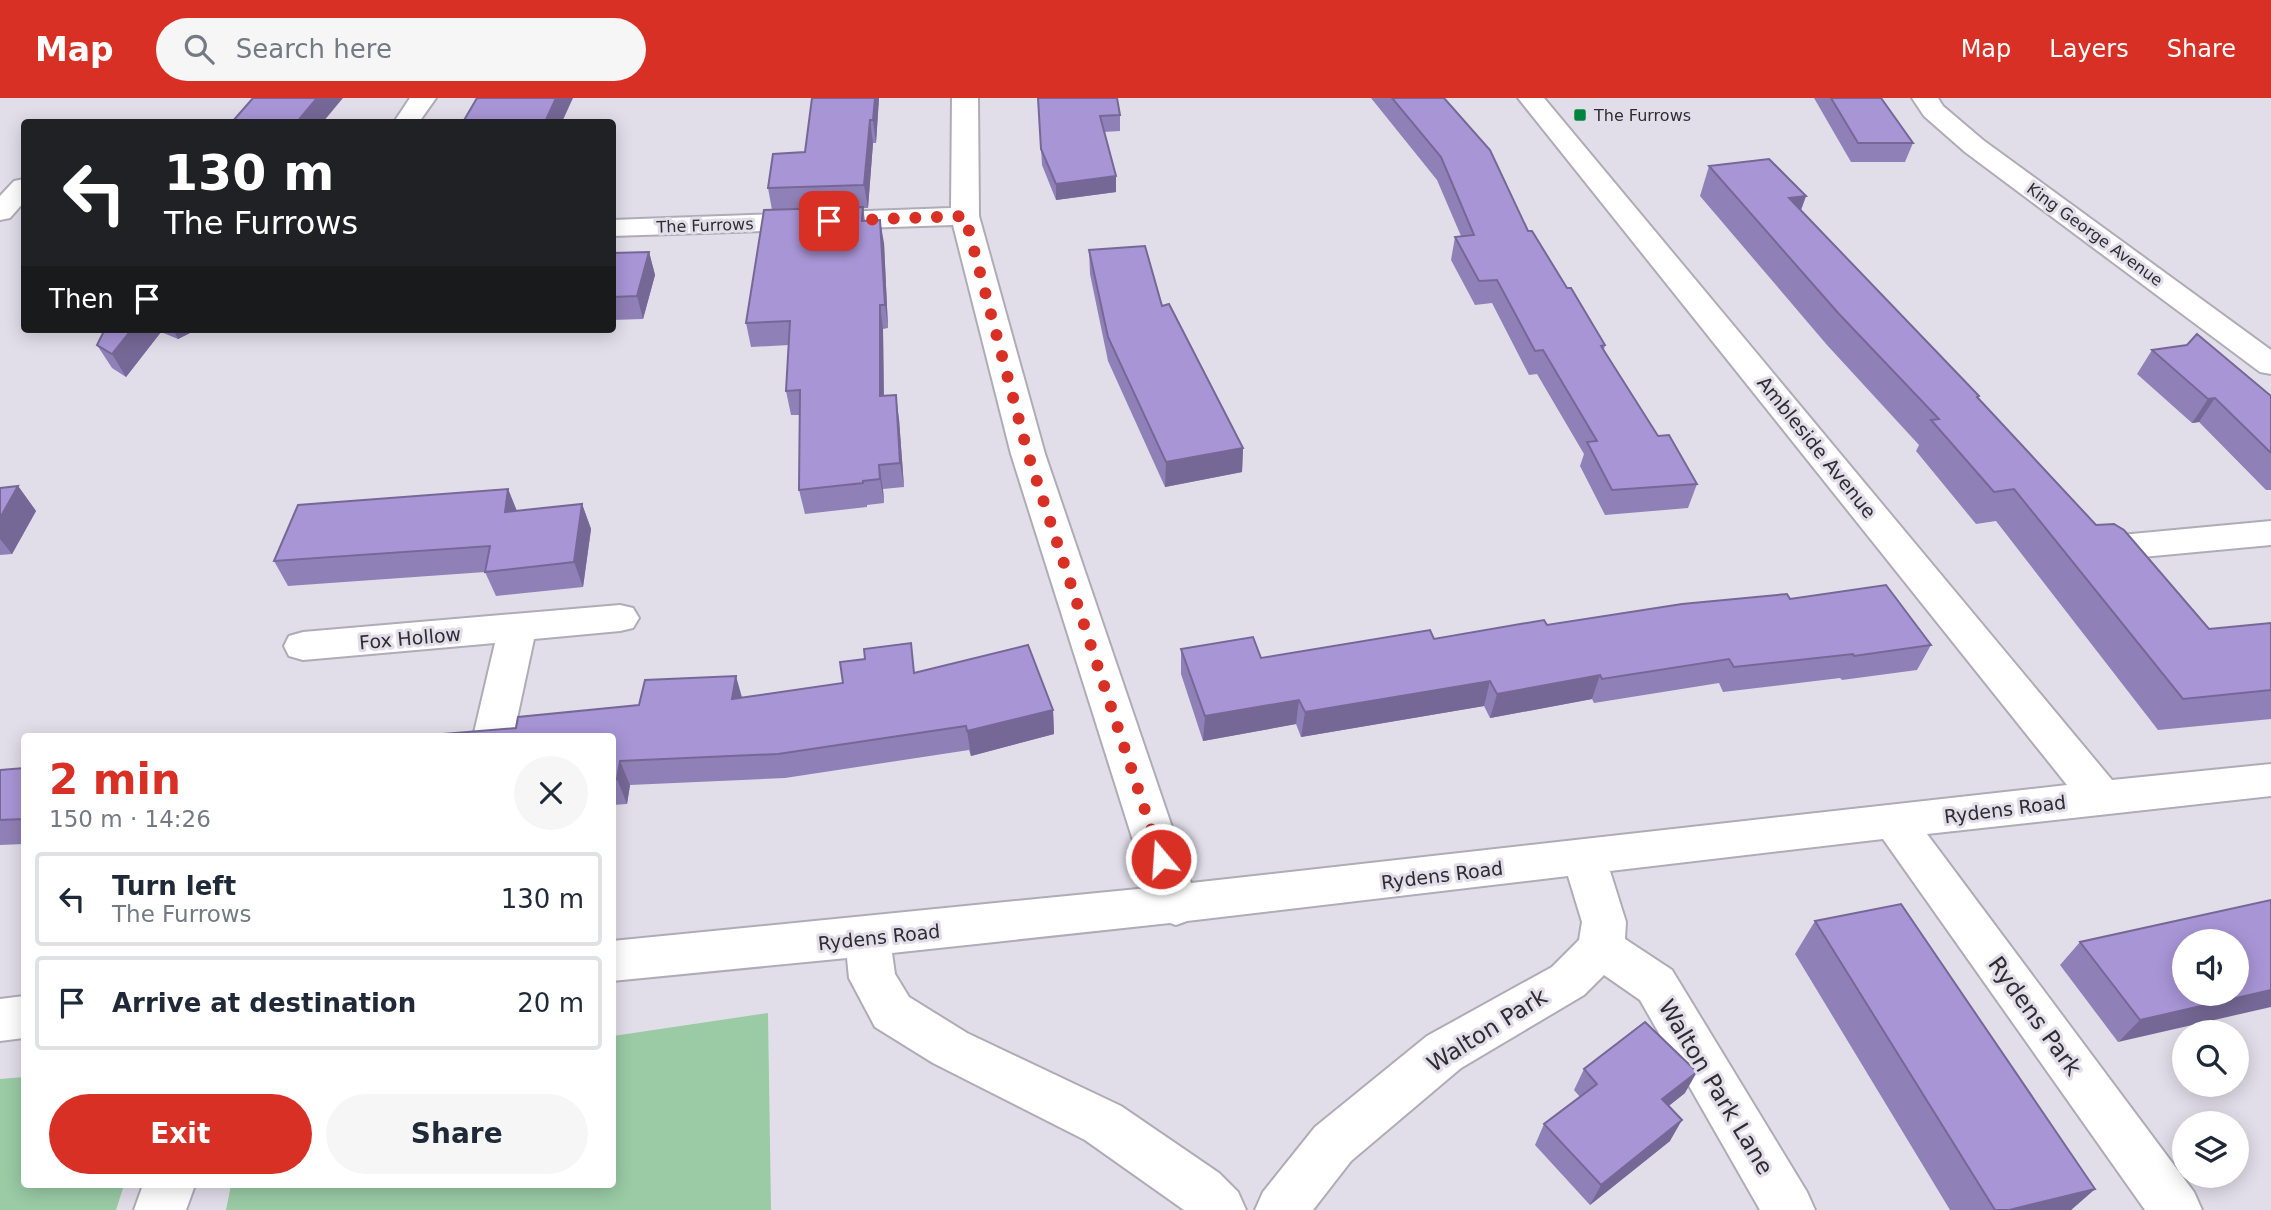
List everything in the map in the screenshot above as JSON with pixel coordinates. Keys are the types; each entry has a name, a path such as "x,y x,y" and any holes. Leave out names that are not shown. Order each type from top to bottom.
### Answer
{"street":[{"path":"408,119 423,98"},
{"path":"965,98 965,216 1028,454 1176,906"},
{"name":"Ambleside Avenue","path":"1531,98 2101,797"},
{"name":"King George Avenue","path":"1925,98 1933,111 1974,146 2271,365"},
{"path":"0,212 21,190"},
{"name":"The Furrows","path":"616,228 965,216"},
{"path":"2110,548 2271,533"},
{"name":"Fox Hollow","path":"303,646 620,618"},
{"path":"494,733 517,629"},
{"name":"Rydens Road","path":"616,961 867,939 1176,906 2101,797 2271,780"},
{"name":"Rydens Park","path":"1894,822 2176,1210"},
{"path":"1584,859 1604,922 1601,948"},
{"path":"867,939 872,978 892,1012 950,1048 1103,1123 1201,1191 1220,1210"},
{"name":"Walton Park","path":"1281,1210 1333,1144 1444,1052 1568,981 1601,948"},
{"name":"Walton Park Lane","path":"1601,948 1656,985 1789,1210"},
{"path":"0,1020 21,1017"},
{"path":"160,1210 168,1188"}],"green space":[{"path":"768,1013 771,1210 226,1210 230,1188 616,1188 616,1036"},
{"path":"21,1077 21,1188 123,1188 116,1210 0,1210 0,1079"}],"building":[{"path":"253,98 317,98 300,119 235,119"},
{"path":"477,98 556,98 546,119 465,119"},
{"path":"812,98 875,98 873,120 870,120 864,185 768,188 773,154 805,152"},
{"path":"1038,98 1117,98 1120,115 1100,116 1116,176 1056,184 1041,149"},
{"path":"1392,98 1444,98 1490,150 1528,231 1532,231 1567,288 1571,288 1605,345 1601,346 1658,436 1669,435 1697,484 1612,490 1587,442 1597,441 1543,350 1535,351 1497,280 1479,281 1455,237 1474,235 1441,157"},
{"path":"1831,98 1881,98 1913,143 1858,143"},
{"path":"1769,159 1806,196 1789,198 1979,396 1977,397 2096,525 2114,524 2124,530 2209,629 2271,623 2271,690 2183,699 2014,489 1994,492 1931,420 1939,419 1839,314 1709,166"},
{"path":"863,207 862,221 880,220 885,305 880,305 880,396 896,395 900,463 879,465 880,479 799,490 800,390 786,391 790,321 746,323 764,210"},
{"path":"1145,246 1162,306 1169,304 1243,448 1166,462 1108,337 1089,250"},
{"path":"649,252 637,296 616,297 616,253"},
{"path":"103,333 129,333 112,354 97,345"},
{"path":"2197,334 2271,396 2271,453 2215,398 2208,399 2152,350 2187,345"},
{"path":"18,486 0,518 0,488"},
{"path":"508,489 505,512 582,504 574,562 485,572 490,546 274,561 298,505"},
{"path":"1886,585 1931,645 1854,656 1734,667 1729,659 1602,679 1600,675 1497,694 1490,681 1305,712 1299,700 1205,716 1181,649 1253,637 1261,658 1430,630 1434,639 1544,620 1547,625 1682,604 1787,594 1790,599"},
{"path":"911,643 914,673 1028,645 1053,710 967,731 966,726 778,754 620,761 616,779 616,733 455,733 516,728 518,717 639,705 645,680 736,676 732,699 843,683 840,662 865,659 864,649"},
{"path":"21,768 21,819 0,820 0,770"},
{"path":"2271,900 2271,990 2249,995 2249,929 2172,929 2172,1006 2201,1006 2140,1020 2080,942"},
{"path":"1901,904 2095,1189 2009,1210 1995,1210 1815,921"},
{"path":"1645,1022 1697,1072 1662,1099 1682,1120 1601,1185 1544,1124 1597,1084 1584,1069"}],"place":[{"name":"The Furrows","path":"1580,115"}],"route":[{"path":"829,221 965,216 1028,454 1161,859"}]}
